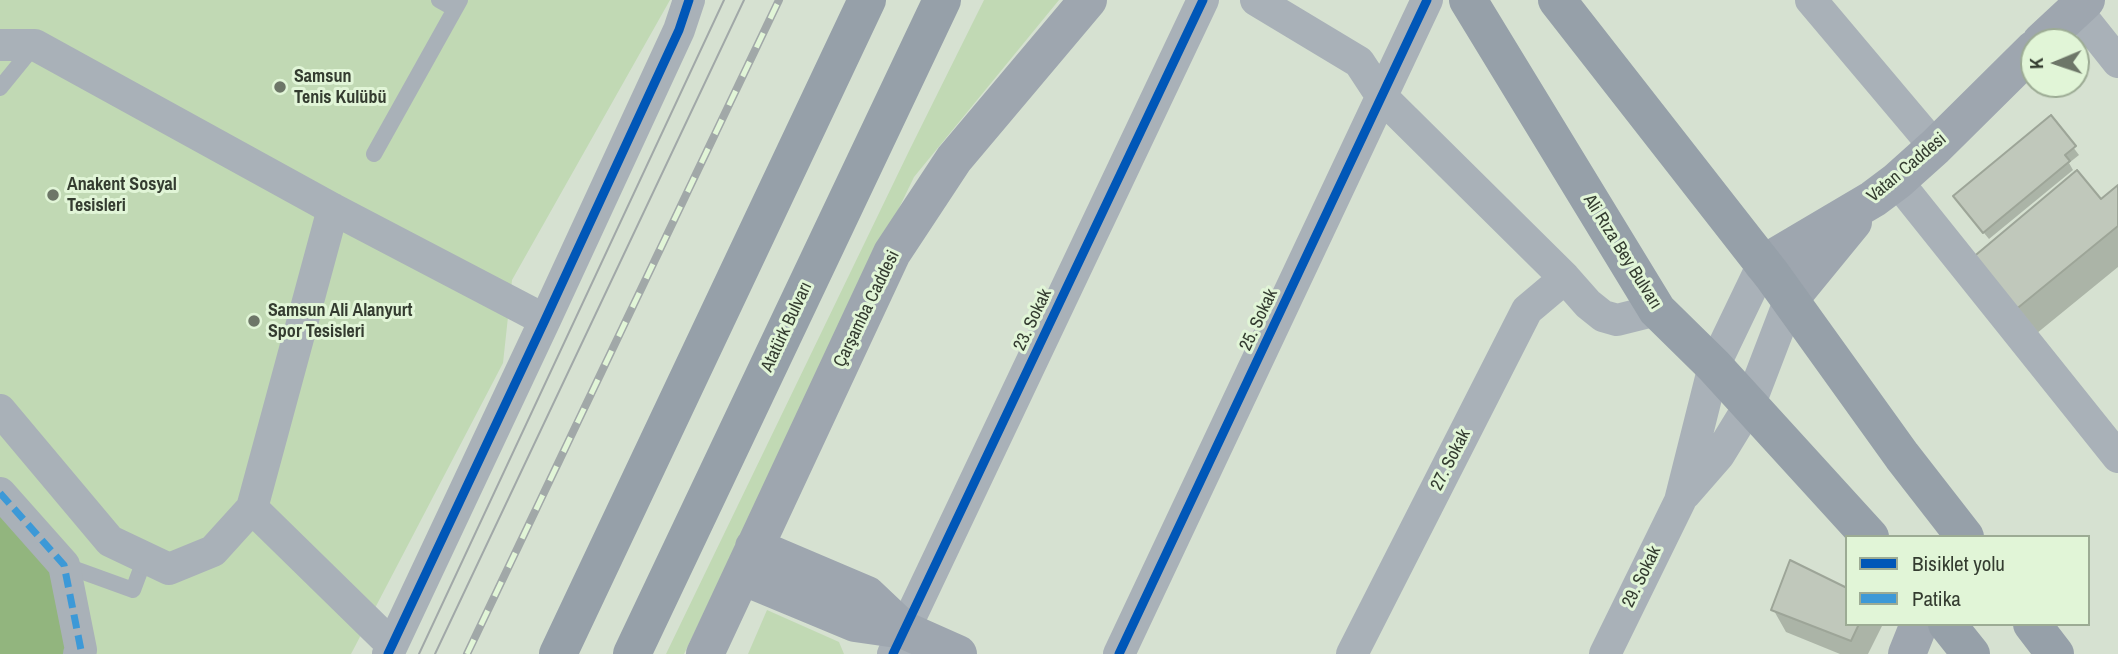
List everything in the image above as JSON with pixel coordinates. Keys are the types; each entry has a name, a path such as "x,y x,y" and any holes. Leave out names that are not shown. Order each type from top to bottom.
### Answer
{"main road":[{"path":"558,654 867,0"},
{"name":"Atatürk Bulvarı","path":"632,654 942,0"},
{"name":"Çarşamba Caddesi","path":"705,654 892,253 954,159 1088,0"},
{"name":"Ali Rıza Bey Bulvarı","path":"1468,0 1657,310 1714,366 1868,535"},
{"path":"1557,0 1790,299 1902,456 1963,535"},
{"path":"2056,28 2081,4"},
{"name":"Vatan Caddesi","path":"1763,264 1885,190 1935,147 2020,63"},
{"path":"1790,299 1885,190"},
{"path":"748,561 855,623 898,642 958,654"},
{"path":"1907,654 1918,626"},
{"path":"1949,626 1971,654"},
{"path":"2034,626 2056,654"}],"street":[{"path":"252,508 390,650 680,30 689,0"},
{"name":"23. Sokak","path":"898,642 1203,0"},
{"path":"1256,0 1359,62 1382,97 1603,316 1618,320 1657,310"},
{"name":"25. Sokak","path":"1119,654 1427,0"},
{"path":"1811,0 1935,147"},
{"path":"2081,4 2118,62"},
{"path":"0,45 35,45 333,209 545,320"},
{"path":"1885,190 2118,457"},
{"path":"0,410 110,541 169,569 213,551 252,508 333,209"},
{"path":"1680,500 1714,366 1763,264"},
{"name":"27. Sokak","path":"1352,654 1527,310 1565,278"},
{"path":"1680,500 1719,454 1749,406 1790,299"},
{"path":"0,493 64,565 81,650 79,654"},
{"name":"29. Sokak","path":"1605,654 1680,500"}],"lane":[{"path":"374,154 457,5 439,0"},
{"path":"0,88 35,45"},
{"path":"64,565 133,590 145,558"}],"shaded area":[{"name":"Samsun Ali Alanyurt Spor Tesisleri","path":"0,0 670,0 512,280 503,363 351,654 0,654"},
{"path":"984,0 1059,0 914,177 684,654 666,654 909,151"},
{"path":"0,509 46,556 73,654 0,654"},
{"path":"767,610 839,642 844,654 748,654"}],"building":[{"path":"2051,115 2076,146 2065,155 2070,161 1983,233 1953,196"},
{"path":"2077,170 2101,199 2118,185 2118,226 2014,311 1971,259"},
{"path":"1790,560 1845,587 1845,626 1858,626 1851,641 1771,610"}],"tram line":[{"path":"419,654 724,0"},
{"path":"435,654 744,0"}],"railway":[{"path":"467,654 779,0"}],"marked path":[{"path":"0,493 64,565 81,650 79,654"}],"cycle path":[{"path":"388,654 679,30 689,0"},
{"path":"893,654 1203,0"},
{"path":"1119,654 1427,0"}],"place":[{"name":"Samsun Tenis Kulübü","path":"280,87"},
{"name":"Anakent Sosyal Tesisleri","path":"53,195"},
{"name":"Samsun Ali Alanyurt Spor Tesisleri","path":"254,321"}]}
